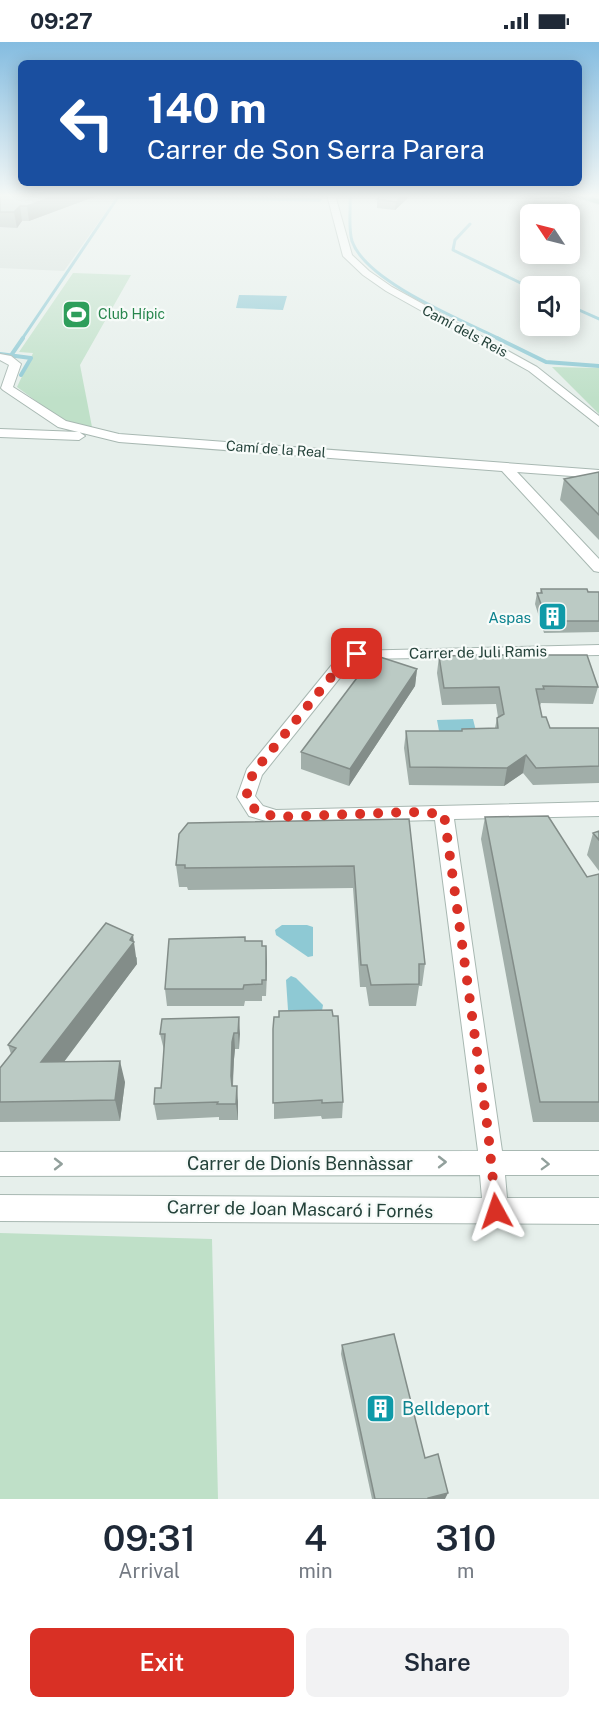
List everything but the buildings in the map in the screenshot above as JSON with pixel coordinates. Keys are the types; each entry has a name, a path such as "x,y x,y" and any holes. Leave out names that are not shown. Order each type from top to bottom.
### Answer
{"street":[{"name":"Camí dels Reis","path":"355,263 389,289 533,369 599,422"},
{"name":"Camí de la Real","path":"0,357 7,358 15,364 7,388 62,424 119,438 599,474"},
{"path":"0,433 119,438"},
{"path":"505,466 599,568"},
{"name":"Carrer de Juli Ramis","path":"444,814 412,812 276,817 256,811 246,797 253,773 341,665 357,654 599,650"},
{"path":"496,1211 492,1162 444,814 599,809"},
{"name":"Carrer de Dionís Bennàssar","path":"0,1164 599,1163"},
{"name":"Carrer de Joan Mascaró i Fornés","path":"0,1208 599,1211"}],"shaded area":[{"path":"0,263 70,263 64,271 0,268"}],"green space":[{"name":"Club Hípic","path":"73,273 131,275 80,365 92,427 66,423 17,387 33,353 19,352"},
{"path":"552,367 599,368 599,414"},
{"path":"0,1233 212,1239 218,1499 0,1499"}],"water":[{"path":"239,295 287,296 283,310 236,308"},
{"path":"473,719 476,731 439,731 437,720"},
{"path":"282,925 313,927 313,956 308,957 276,935 275,930"},
{"path":"291,976 296,978 323,1005 322,1011 288,1010 286,980"}],"waterway":[{"path":"22,339 73,263"},
{"path":"368,263 395,285 417,298 500,339"},
{"path":"480,263 520,283"},
{"path":"580,310 599,319"},
{"path":"12,354 23,338"},
{"path":"497,338 546,362 599,366"},
{"path":"0,354 31,358 21,375"}],"place":[{"name":"Club Hípic","path":"77,314"},
{"name":"Aspas","path":"552,617"},
{"name":"Belldeport","path":"381,1408"}],"route":[{"path":"357,654 341,665 253,773 246,797 256,811 276,817 412,812 444,814 488,1131 496,1211"}]}
